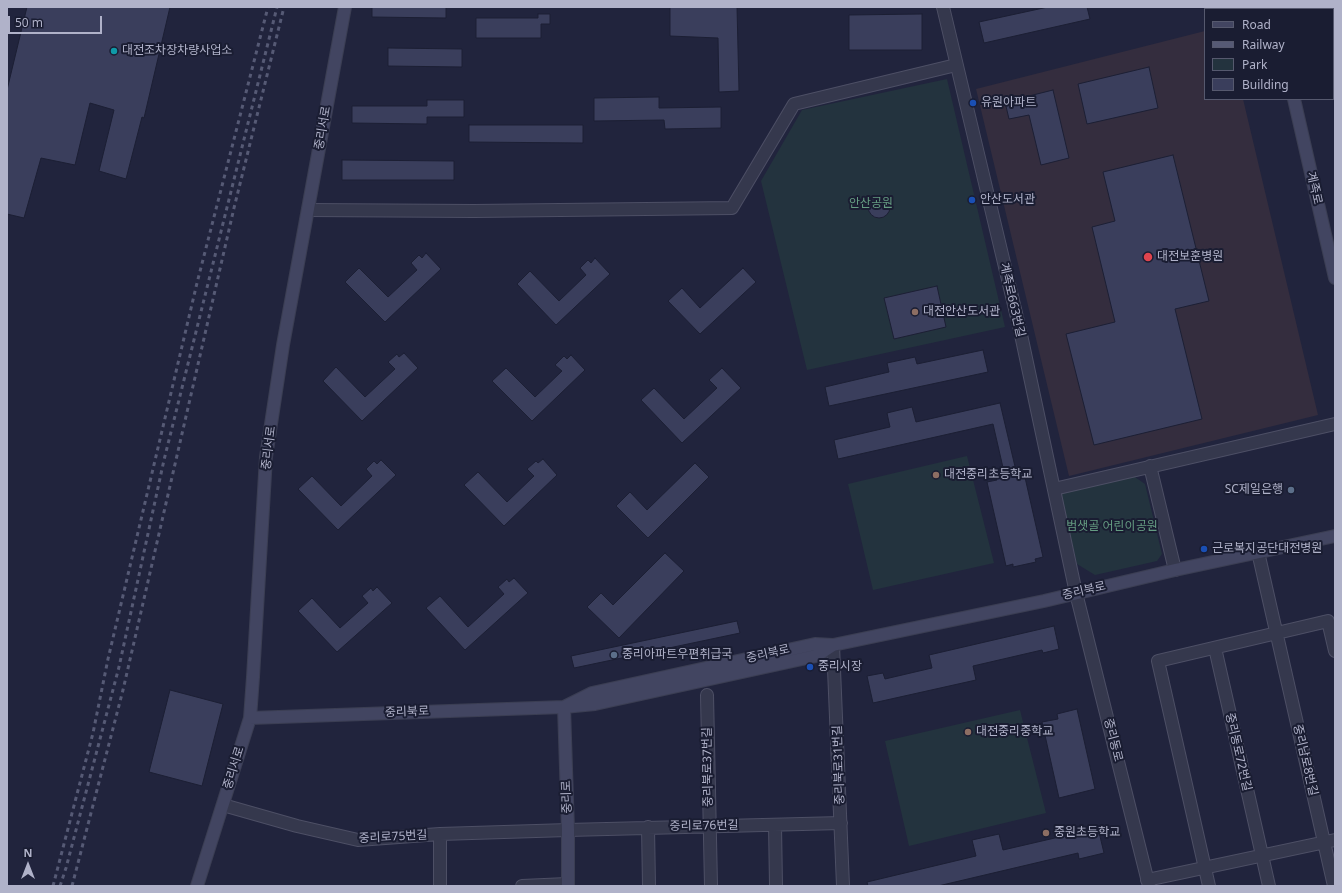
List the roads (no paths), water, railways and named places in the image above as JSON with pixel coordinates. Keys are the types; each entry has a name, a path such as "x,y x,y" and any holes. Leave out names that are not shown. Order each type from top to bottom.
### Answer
{"main road":[{"name":"중리서로","path":"197,886 250,718 254,677 266,457 283,345 345,7"},
{"name":"계족로","path":"1294,100 1335,278"},
{"name":"중리북로","path":"250,718 564,707 592,693 815,644 833,645 1335,536"},
{"name":"중리로","path":"564,707 568,830 567,885"}],"street":[{"name":"계족로663번길","path":"943,7 1020,330 1076,593"},
{"path":"308,210 474,212 732,208 794,104 956,64"},
{"path":"1054,489 1335,424"},
{"path":"1150,466 1175,570"},
{"name":"중리남로8번길","path":"1258,552 1276,633 1330,841 1334,886"},
{"name":"중리동로","path":"1076,593 1148,883"},
{"path":"1209,886 1158,661 1328,621 1335,651"},
{"name":"중리북로31번길","path":"833,645 843,886"},
{"name":"중리동로72번길","path":"1215,648 1269,886"},
{"name":"중리북로37번길","path":"707,695 711,886"},
{"name":"중리로75번길","path":"223,805 297,826 358,840 440,834 568,830"},
{"name":"중리로76번길","path":"568,830 841,823"},
{"path":"775,825 776,886"},
{"path":"648,827 649,886"},
{"path":"440,834 440,886"},
{"path":"1148,883 1205,868 1330,841"},
{"path":"522,886 567,885"}],"railway":[{"path":"53,886 93,733 108,659 197,283 268,7"},
{"path":"60,886 119,667 164,460 277,7"},
{"path":"72,886 123,690 234,208 284,7"}],"place":[{"name":"대전조차장차량사업소","path":"114,51"},
{"name":"유원아파트","path":"973,103"},
{"name":"안산도서관","path":"972,200"},
{"name":"대전보훈병원","path":"1148,257"},
{"name":"대전안산도서관","path":"915,312"},
{"name":"대전중리초등학교","path":"936,475"},
{"name":"SC제일은행","path":"1291,490"},
{"name":"근로복지공단대전병원","path":"1204,549"},
{"name":"중리아파트우편취급국","path":"614,655"},
{"name":"중리시장","path":"810,667"},
{"name":"대전중리중학교","path":"968,732"},
{"name":"중원초등학교","path":"1046,833"}],"park label":[{"name":"안산공원","path":"871,204"},
{"name":"범샛골 어린이공원","path":"1112,527"}]}
